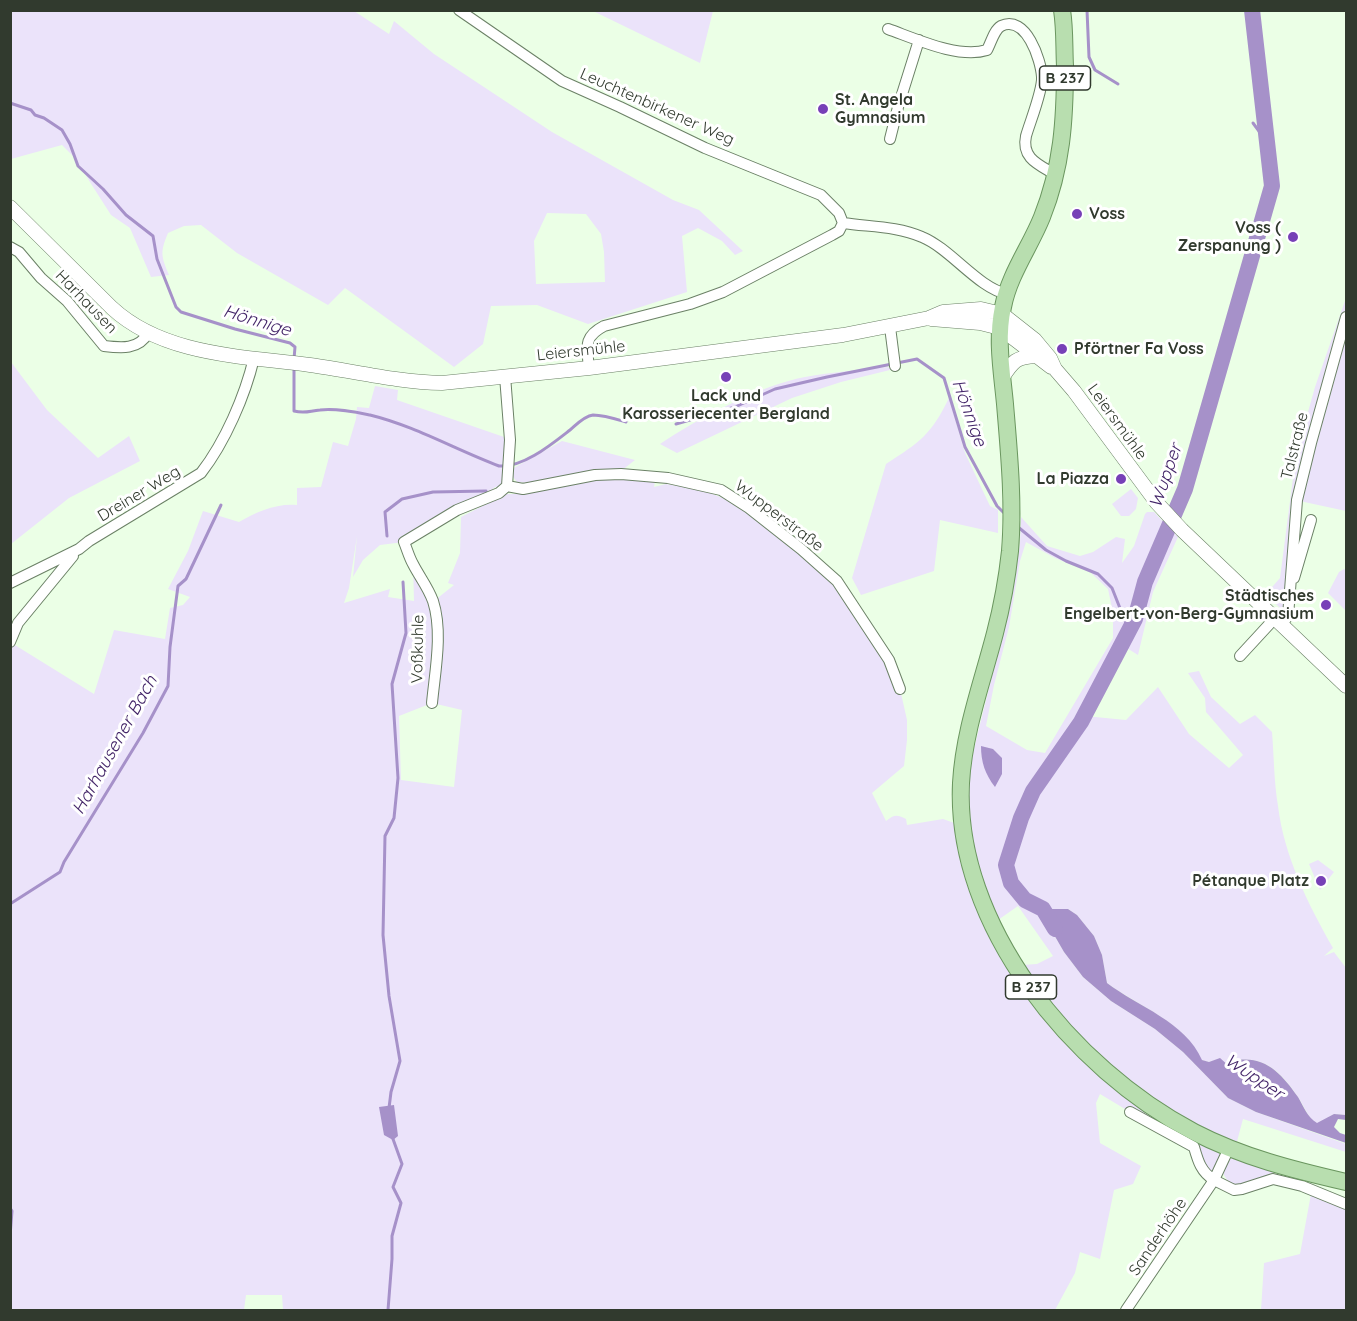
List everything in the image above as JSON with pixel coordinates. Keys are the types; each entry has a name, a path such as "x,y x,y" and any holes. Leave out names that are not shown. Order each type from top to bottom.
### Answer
{"main road":[{"name":"B 237","path":"1062,10 1065,86 1062,146 1056,175 1043,216 1007,294 1001,321 1011,536 1003,602 966,745 961,794 967,853 984,907 1016,965 1038,997 1068,1033 1111,1076 1161,1113 1195,1133 1229,1148 1279,1165 1347,1182"},
{"name":"Leiersmühle","path":"10,207 112,308 126,320 148,333 191,347 417,383 442,383 589,368 843,335 929,318 980,322 1001,321 1035,340 1154,499 1182,530 1347,686"},
{"name":"Leiersmühle","path":"1001,321 1036,356 1055,369"},
{"path":"1002,378 1020,357 1036,356"}],"street":[{"name":"Leuchtenbirkener Weg","path":"459,10 562,81 620,106 705,148 821,195 839,213 843,224"},
{"path":"888,29 919,40 976,53 987,50 1001,26 1010,24 1023,30 1038,52 1043,80 1025,146 1033,161 1056,175"},
{"path":"890,139 919,40"},
{"path":"589,368 587,343 592,332 612,323 690,304 723,292 839,231 843,224 884,226 922,237 949,254 996,292 1007,294"},
{"name":"Harhausen","path":"10,247 19,252 40,278 67,301 104,346 129,347 143,341 148,333"},
{"name":"Talstraße","path":"1279,621 1288,616 1298,500 1311,443 1347,316"},
{"path":"890,327 894,362"},
{"name":"Dreiner Weg","path":"10,583 79,549 201,473 208,464 244,392 254,358"},
{"path":"505,376 510,440 507,486"},
{"name":"Wupperstraße","path":"507,486 523,489 595,475 621,474 668,478 721,490 749,508 837,581 889,660 900,689"},
{"name":"Voßkuhle","path":"432,703 437,624 433,602 426,584 412,564 404,542 457,510 493,496 507,486"},
{"name":"Talstraße","path":"1290,587 1297,573 1311,520"},
{"path":"10,642 18,623 79,549"},
{"path":"1240,656 1279,621"},
{"path":"1130,1112 1194,1147 1200,1167 1207,1176 1234,1190 1274,1179 1308,1188 1347,1204"},
{"name":"Sanderhöhe","path":"1126,1311 1214,1179 1229,1148"}],"shaded area":[{"path":"11,10 354,11 389,34 394,21 434,54 552,132 673,200 699,210 743,251 735,255 722,241 698,228 682,236 687,292 588,324 537,305 491,306 483,344 454,367 345,288 328,305 237,253 201,225 184,226 168,233 162,254 169,275 151,277 130,228 111,215 74,157 62,145 11,159","holes":["547,213 586,214 601,234 605,282 536,284 534,241"]},
{"path":"713,10 700,63 593,11"},
{"path":"1346,298 1346,511 1295,500 1285,609 1282,610 1266,594 1280,578 1296,455 1315,387"},
{"path":"11,362 47,410 98,458 129,436 140,461 69,498 11,544"},
{"path":"887,367 894,369 841,382 792,398 677,453 660,444 711,414 769,387 805,377"},
{"path":"375,386 398,390 397,400 504,437 502,474 508,477 509,491 495,487 488,493 456,507 457,510 404,542 380,545 363,560 353,577 357,536 349,588 344,603 390,589 388,597 414,601 413,564 434,601 454,585 448,583 460,553 461,517 506,494 525,494 571,482 621,477 655,481 654,487 666,484 702,490 749,508 837,581 889,660 900,689 907,720 904,766 872,793 886,821 897,816 906,819 907,825 943,819 957,824 967,824 968,763 971,761 1010,603 1020,544 1021,517 1047,546 1080,556 1093,552 1116,537 1125,539 1122,563 1134,546 1145,514 1154,512 1178,537 1153,592 1138,655 1122,645 1085,716 1126,720 1158,687 1189,734 1229,768 1243,755 1206,712 1205,698 1188,673 1199,671 1211,697 1240,724 1255,715 1272,732 1281,825 1291,861 1306,897 1333,948 1324,956 1334,952 1346,968 1346,1115 1334,1114 1317,1124 1308,1115 1298,1097 1279,1073 1263,1063 1254,1060 1233,1061 1229,1067 1220,1059 1209,1062 1201,1060 1194,1047 1173,1025 1107,983 1102,955 1094,936 1077,915 1068,909 1043,909 1042,914 1064,952 1083,977 1111,1001 1155,1029 1183,1052 1228,1098 1256,1112 1346,1144 1346,1152 1243,1119 1236,1145 1201,1129 1141,1093 1115,1072 1067,1024 1022,965 1037,964 1053,956 1018,906 988,927 1017,976 1052,1022 1070,1044 1134,1101 1154,1115 1218,1149 1220,1157 1214,1172 1209,1174 1202,1166 1197,1146 1100,1094 1096,1103 1100,1143 1141,1166 1133,1184 1114,1190 1100,1259 1080,1252 1075,1273 1055,1310 283,1310 282,1295 246,1295 244,1310 11,1310 10,642 94,694 114,630 165,639 170,608 183,605 190,597 168,589 188,551 203,511 239,522 267,509 282,505 297,505 297,488 321,487 333,442 348,446 357,407 369,408","holes":["1026,542 1055,558 1090,572 1108,589 1113,613 1113,638 1045,753 1027,750 986,726 1009,627 1020,561","432,703 462,710 454,787 401,780 399,716"]},
{"path":"949,398 965,453 990,506 998,510 998,533 940,520 934,571 861,595 852,578 886,464 924,437"},
{"path":"562,441 635,460 621,471 527,483 517,482 513,477 512,469"},
{"path":"1131,489 1138,498 1136,509 1129,516 1121,516 1112,504"},
{"path":"1346,570 1346,611 1328,593 1339,572"},
{"name":"Pétanque Platz","path":"1318,860 1334,872 1320,890 1309,864"},
{"path":"1233,1155 1276,1170 1275,1173 1254,1184 1232,1183 1223,1172"},
{"path":"1311,1194 1346,1208 1346,1310 1261,1310 1264,1263 1300,1254"}],"water":[{"path":"981,746 993,749 1002,758 1002,774 995,787 984,768"},
{"path":"1043,909 1068,909 1077,915 1094,936 1102,955 1107,983 1173,1025 1195,1047 1202,1060 1209,1062 1220,1058 1229,1066 1233,1061 1254,1060 1271,1067 1285,1080 1308,1115 1317,1123 1334,1114 1346,1115 1346,1120 1338,1119 1334,1127 1346,1135 1346,1143 1256,1112 1228,1098 1183,1052 1155,1029 1111,1001 1083,977 1064,952 1042,914"},
{"path":"394,1105 398,1136 393,1140 384,1135 379,1107"}],"waterway":[{"path":"1087,10 1089,57 1095,70 1118,84"},
{"name":"Wupper","path":"1055,929 1043,909 1025,900 1011,883 1006,865 1021,818 1033,791 1081,722 1135,619 1145,582 1185,489 1272,186 1252,10"},
{"name":"Hönnige","path":"10,103 31,110 35,115 62,130 78,166 126,215 153,236 157,259 176,307 181,312 290,343 295,347 294,359"},
{"path":"1253,123 1267,142"},
{"name":"Hönnige","path":"676,424 735,407 775,389 917,359 944,378 965,447 997,506 1005,514"},
{"name":"Hönnige","path":"294,368 294,411 332,410 370,415 403,425 499,466 518,463 537,454 590,416 610,417 626,422"},
{"path":"387,536 385,512 402,499 433,492 486,491"},
{"name":"Harhausener Bach","path":"10,904 60,872 143,733 168,686 170,647 178,586 186,579 221,505"},
{"name":"Hönnige","path":"1018,527 1046,550 1098,574 1112,588 1129,631"},
{"path":"389,1108 400,1061 389,996 383,935 385,836 394,818 398,778 392,684 406,633 403,582"},
{"path":"388,1310 392,1236 401,1203 393,1187 402,1164 393,1139"},
{"path":"10,1208 12,1211 10,1236"}],"place":[{"name":"St. Angela Gymnasium","path":"823,109"},
{"name":"Voss","path":"1077,214"},
{"name":"Voss ( Zerspanung )","path":"1293,237"},
{"name":"Pförtner Fa Voss","path":"1062,349"},
{"name":"Lack und Karosseriecenter Bergland","path":"726,377"},
{"name":"La Piazza","path":"1121,479"},
{"name":"Städtisches Engelbert-von-Berg-Gymnasium","path":"1326,605"},
{"name":"Pétanque Platz","path":"1321,881"}]}
